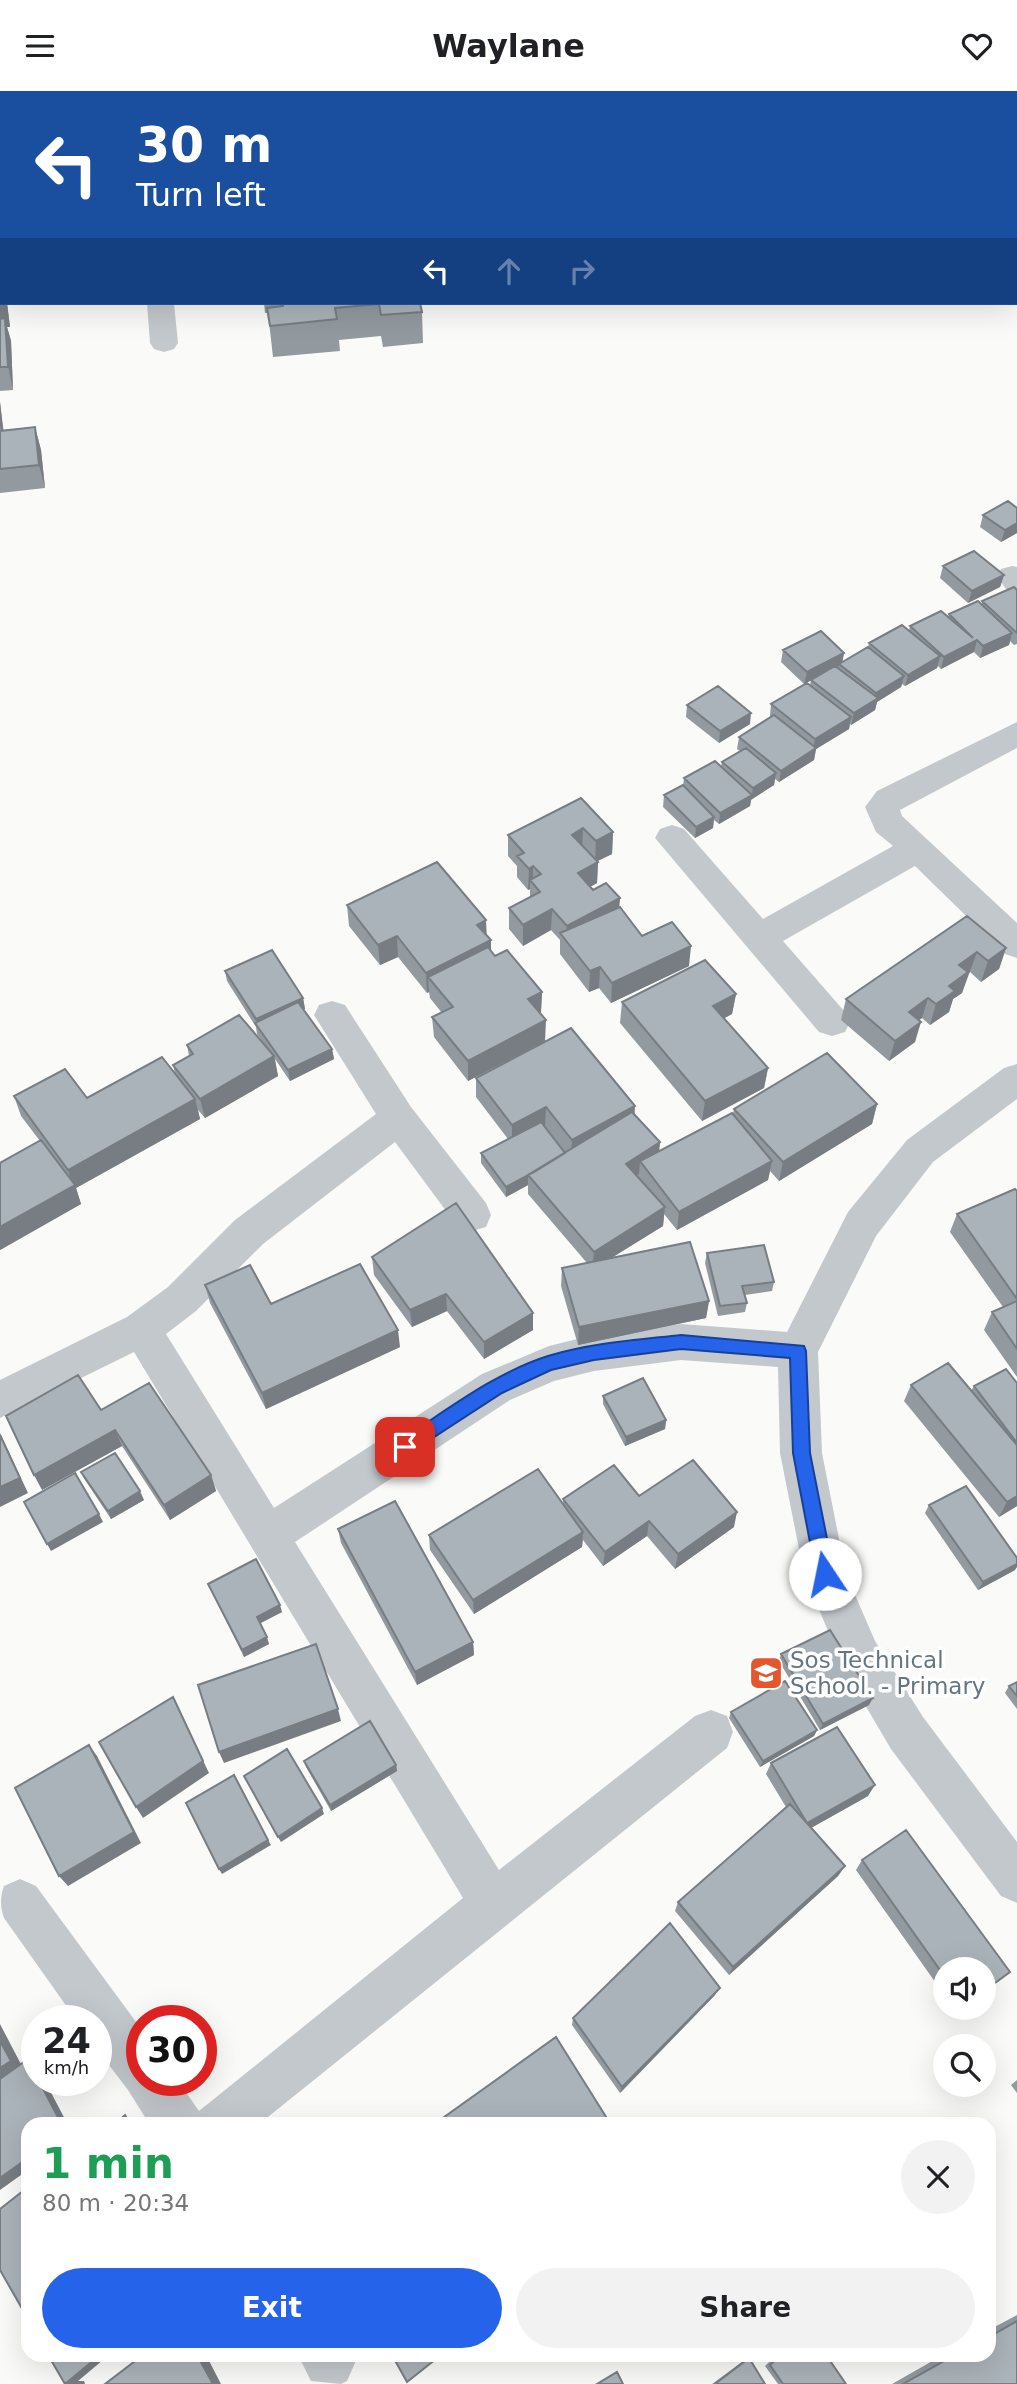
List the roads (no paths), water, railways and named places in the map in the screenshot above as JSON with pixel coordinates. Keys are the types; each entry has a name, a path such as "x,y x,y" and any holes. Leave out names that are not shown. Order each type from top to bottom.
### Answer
{"street":[{"path":"160,305 164,343"},
{"path":"1017,734 889,800 882,807 888,823 918,848 1017,944"},
{"path":"672,838 832,1022"},
{"path":"758,938 918,848"},
{"path":"332,1015 398,1118 472,1216"},
{"path":"1017,1079 920,1151 862,1224 798,1351 802,1453 825,1574 860,1656 906,1733 1017,1880"},
{"path":"0,1400 141,1329 182,1299 249,1232 398,1118"},
{"path":"141,1329 493,1904"},
{"path":"268,1536 496,1387 549,1363 594,1353 681,1342 798,1351"},
{"path":"228,2117 711,1732"},
{"path":"20,1902 126,2049"},
{"path":"160,2096 174,2117"}],"place":[{"name":"Sos Technical School. - Primary","path":"766,1673"}]}
